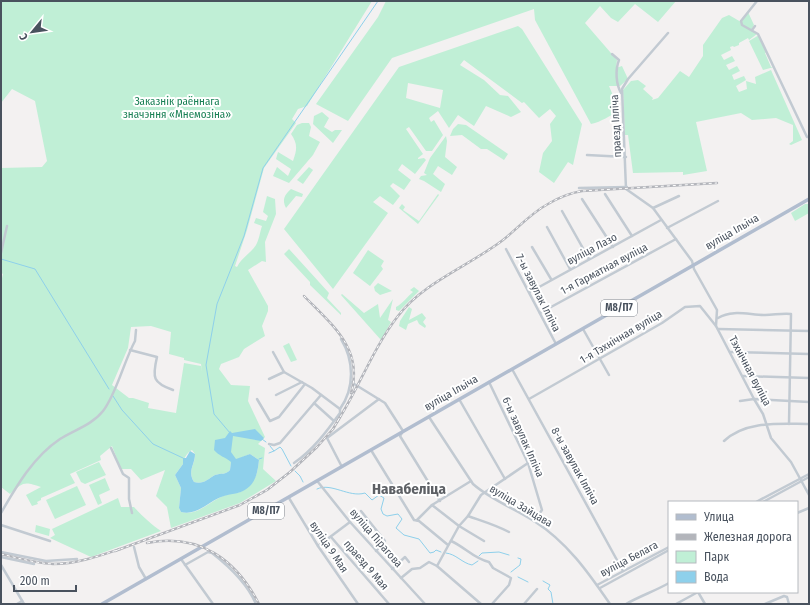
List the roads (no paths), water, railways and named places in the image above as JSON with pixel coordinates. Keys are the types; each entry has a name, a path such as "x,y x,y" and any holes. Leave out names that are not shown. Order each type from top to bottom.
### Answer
{"main road":[{"name":"вуліца Ільіча","path":"102,604 318,482 370,450 809,199"}],"street":[{"path":"756,1 741,22 742,25 758,34 807,137 809,137"},
{"path":"752,30 755,26"},
{"name":"праезд Ілліча","path":"627,188 621,94 628,79 668,33"},
{"path":"612,54 619,60 617,66 617,84 621,94"},
{"path":"587,155 626,157"},
{"path":"579,188 627,188 653,208 692,261 717,310 717,327 809,331"},
{"path":"605,194 632,236"},
{"path":"653,208 679,196"},
{"path":"582,199 613,247"},
{"path":"667,228 718,201"},
{"path":"562,211 589,259"},
{"name":"вуліца Лазо","path":"530,292 551,279 661,220"},
{"path":"1,253 7,226"},
{"path":"547,227 570,269"},
{"name":"1-я Гарматная вуліца","path":"540,313 676,240"},
{"path":"532,247 551,279"},
{"name":"7-ы завулак Ілліча","path":"506,249 530,292 556,344"},
{"name":"1-я Тэхнічная вуліца","path":"528,399 662,323 688,306 700,306 707,312 717,327"},
{"path":"717,318 724,314 734,312 764,315 791,314 789,424"},
{"name":"Тэхнічная вуліца","path":"717,327 760,408 771,438 792,462 809,495"},
{"path":"583,328 609,375"},
{"path":"1,513 30,468 42,455 60,439 94,420 103,411 135,341 136,330"},
{"path":"294,463 308,452 340,413 340,409 351,382 352,371 348,354 341,339"},
{"path":"130,350 157,357 154,369 156,381 160,385 173,390"},
{"path":"273,352 284,372 303,383 340,409"},
{"path":"730,352 809,354"},
{"name":"8-ы завулак Ілліча","path":"512,369 624,572"},
{"path":"269,379 284,372"},
{"path":"743,376 809,378"},
{"path":"351,382 385,403 403,431 400,436 440,501"},
{"name":"6-ы завулак Ілліча","path":"489,382 528,463 542,510 534,521"},
{"path":"276,395 303,383"},
{"path":"257,399 270,421 279,416 303,383"},
{"path":"269,444 280,444 321,395"},
{"path":"342,468 327,438 379,399"},
{"path":"459,399 505,479"},
{"path":"740,401 754,399 809,402"},
{"path":"314,403 334,421"},
{"name":"вуліца Зайцава","path":"428,417 471,481 483,492 534,521 570,549 610,604"},
{"path":"724,440 734,432 767,424 809,424"},
{"path":"111,448 123,474 129,478 129,499 132,512"},
{"path":"370,450 414,520 448,545"},
{"path":"437,566 459,526 468,516 483,492 528,463"},
{"path":"758,501 809,476"},
{"path":"765,501 801,480"},
{"path":"416,520 432,505 471,481"},
{"name":"вуліца Пірагова","path":"318,482 350,522 425,604"},
{"name":"вуліца 9 Мая","path":"289,498 318,546 358,604"},
{"path":"432,505 459,526 484,541"},
{"path":"798,513 809,508"},
{"path":"361,511 385,541 376,551"},
{"path":"468,516 494,524 509,532"},
{"name":"праезд 9 Мая","path":"318,546 350,522"},
{"path":"2,524 1,525 50,541"},
{"name":"праезд 9 Мая","path":"331,536 389,604"},
{"path":"451,540 461,545 465,550 482,560 489,562 493,568 511,578 509,585 492,604"},
{"path":"134,547 140,567 146,579"},
{"name":"вуліца Белага","path":"598,587 668,550"},
{"name":"вуліца Белага","path":"598,587 668,550"},
{"path":"1,552 46,561 77,559"},
{"path":"185,565 208,552 212,553 234,572 246,586 256,604"},
{"path":"1,557 34,564"},
{"path":"392,569 405,557 409,562"},
{"path":"181,559 213,604"},
{"path":"401,578 412,569 420,568 428,562 437,566 481,604"},
{"path":"1,565 24,604"},
{"path":"626,604 639,597 657,591 668,584"},
{"path":"524,604 537,589"},
{"path":"676,604 696,593"},
{"path":"699,593 705,604"},
{"path":"765,604 779,596 787,597 789,604"},
{"path":"17,604 22,601"}],"water":[{"path":"255,429 264,438 261,441 233,436 231,452 236,459 250,454 259,460 256,477 250,486 241,492 219,498 199,510 187,513 181,512 179,508 181,488 175,475 183,464 183,458 186,458 190,451 195,454 191,471 194,482 200,483 215,475 227,473 230,470 231,462 214,450 215,440 225,438 230,431 232,433"}],"waterway":[{"path":"230,433 214,414 206,365 217,304 244,236 263,168 378,1"},
{"path":"1,259 35,269 109,389"},
{"path":"113,396 122,410 153,444 183,458"},
{"path":"262,439 266,442"},
{"path":"270,446 274,451 280,447 291,466"},
{"path":"269,453 274,451"},
{"path":"295,471 303,482"},
{"path":"317,489 328,487 353,494 365,493 372,500 379,495 384,498 381,509 383,514 387,516 398,514 402,519 396,528 404,535 419,539 430,553 436,550 441,552"},
{"path":"479,556 482,553 499,552 509,555"},
{"path":"446,553 472,565 478,561"},
{"path":"511,572 520,565 521,559 518,558"},
{"path":"518,577 528,582"},
{"path":"543,581 550,585 548,589 551,592 553,604"}],"railway":[{"path":"337,422 381,341 398,316 409,304 434,284 503,240 530,216 542,208 564,196 582,191 717,183"},
{"path":"304,296 335,328 349,351 353,363 354,377 351,393"},
{"path":"115,551 240,505 267,490 290,472 317,447 333,429 340,417"},
{"path":"147,543 166,541 183,542 199,546 214,553 227,562 239,574 250,588 259,604"},
{"path":"1,554 40,563 62,564 87,559 120,549"}],"district":[{"name":"Навабеліца","path":"409,489"}],"park label":[{"name":"Заказнік раённага значэння «Мнемозіна»","path":"177,107"}]}
